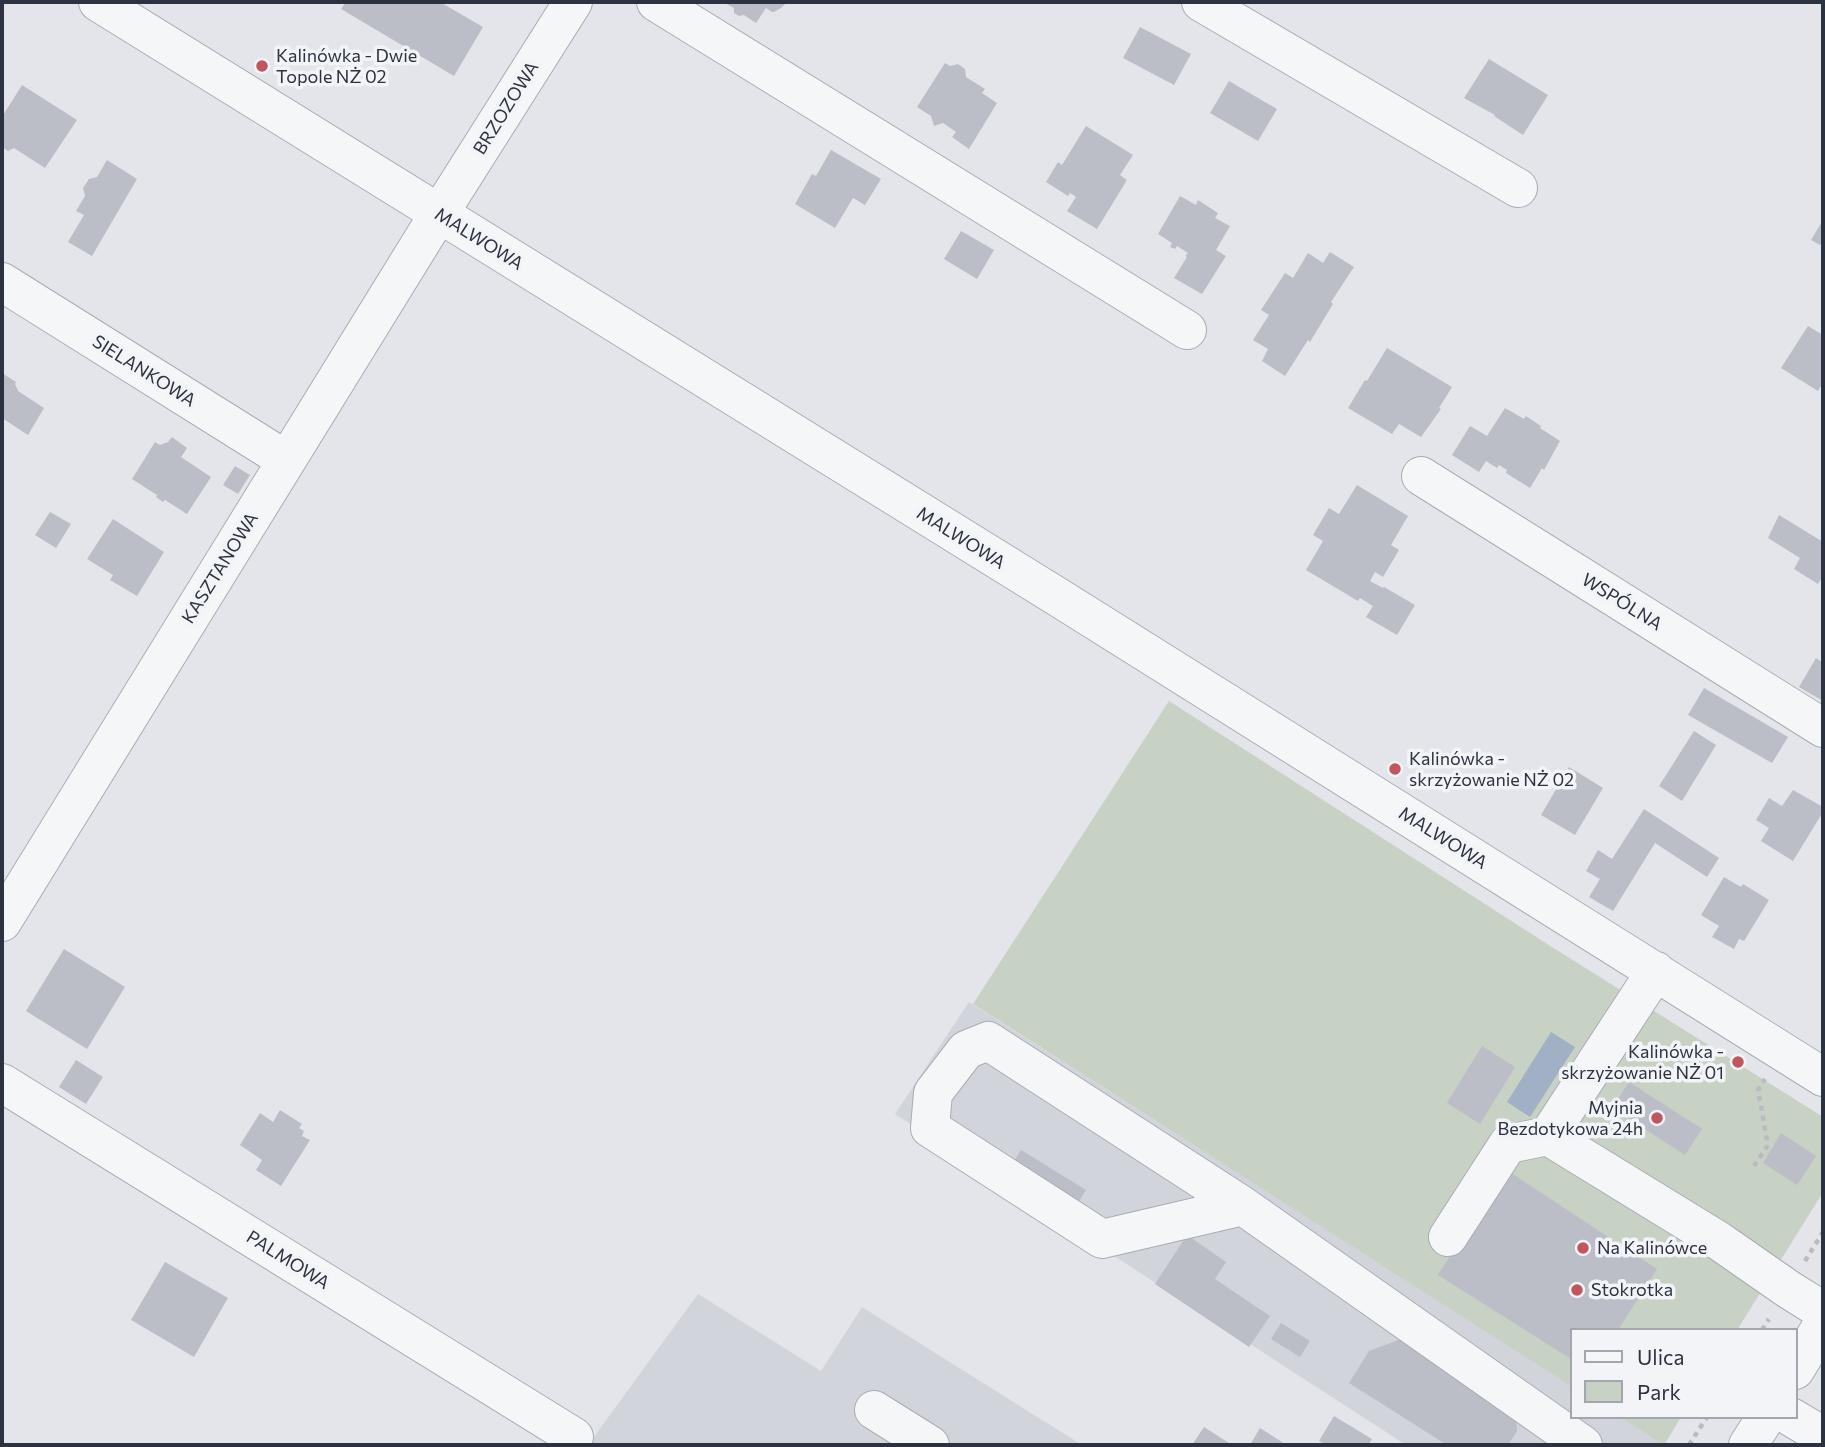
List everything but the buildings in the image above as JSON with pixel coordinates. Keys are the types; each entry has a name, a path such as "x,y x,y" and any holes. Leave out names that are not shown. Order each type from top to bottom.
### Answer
{"street":[{"name":"MALWOWA","path":"98,2 1061,599 1823,1077"},
{"name":"BRZOZOWA","path":"439,214 573,2"},
{"path":"656,2 1187,330"},
{"path":"1200,2 1518,188"},
{"name":"KASZTANOWA","path":"2,922 439,214"},
{"name":"SIELANKOWA","path":"2,282 286,460"},
{"name":"WSPÓLNA","path":"1421,476 1823,728"},
{"path":"1548,1136 1656,971"},
{"path":"1243,1206 1102,1239 930,1128 933,1093 966,1050 988,1041 1243,1206 1583,1445"},
{"name":"PALMOWA","path":"2,1083 574,1437"},
{"path":"1448,1237 1508,1144 1548,1136 1719,1241 1823,1311"},
{"path":"1797,1367 1823,1324"},
{"path":"874,1410 930,1445"},
{"path":"1748,1445 1765,1419"},
{"path":"1794,1419 1823,1436"}],"path":[{"path":"1754,1166 1768,1144 1758,1090 1766,1078"},
{"path":"1689,1445 1706,1419"}],"shaded area":[{"path":"1555,949 1823,1117 1823,1192 1738,1328 1570,1328 1570,1419 1680,1419 1664,1445 1406,1445 895,1114 969,1002 1370,1257"},
{"path":"698,1294 821,1371 862,1307 1082,1445 588,1445"}],"green space":[{"path":"1169,701 1823,1117 1823,1192 1738,1328 1570,1328 1570,1385 973,1004"},
{"path":"1623,1419 1680,1419 1664,1445"}],"water":[{"path":"1551,1032 1575,1047 1530,1117 1507,1102"}],"place":[{"name":"Kalinówka - Dwie Topole NŻ 02","path":"262,66"},
{"name":"Kalinówka - skrzyżowanie NŻ 02","path":"1395,769"},
{"name":"Kalinówka - skrzyżowanie NŻ 01","path":"1738,1062"},
{"name":"Myjnia Bezdotykowa 24h","path":"1657,1118"},
{"name":"Na Kalinówce","path":"1583,1248"},
{"name":"Stokrotka","path":"1577,1290"}]}
